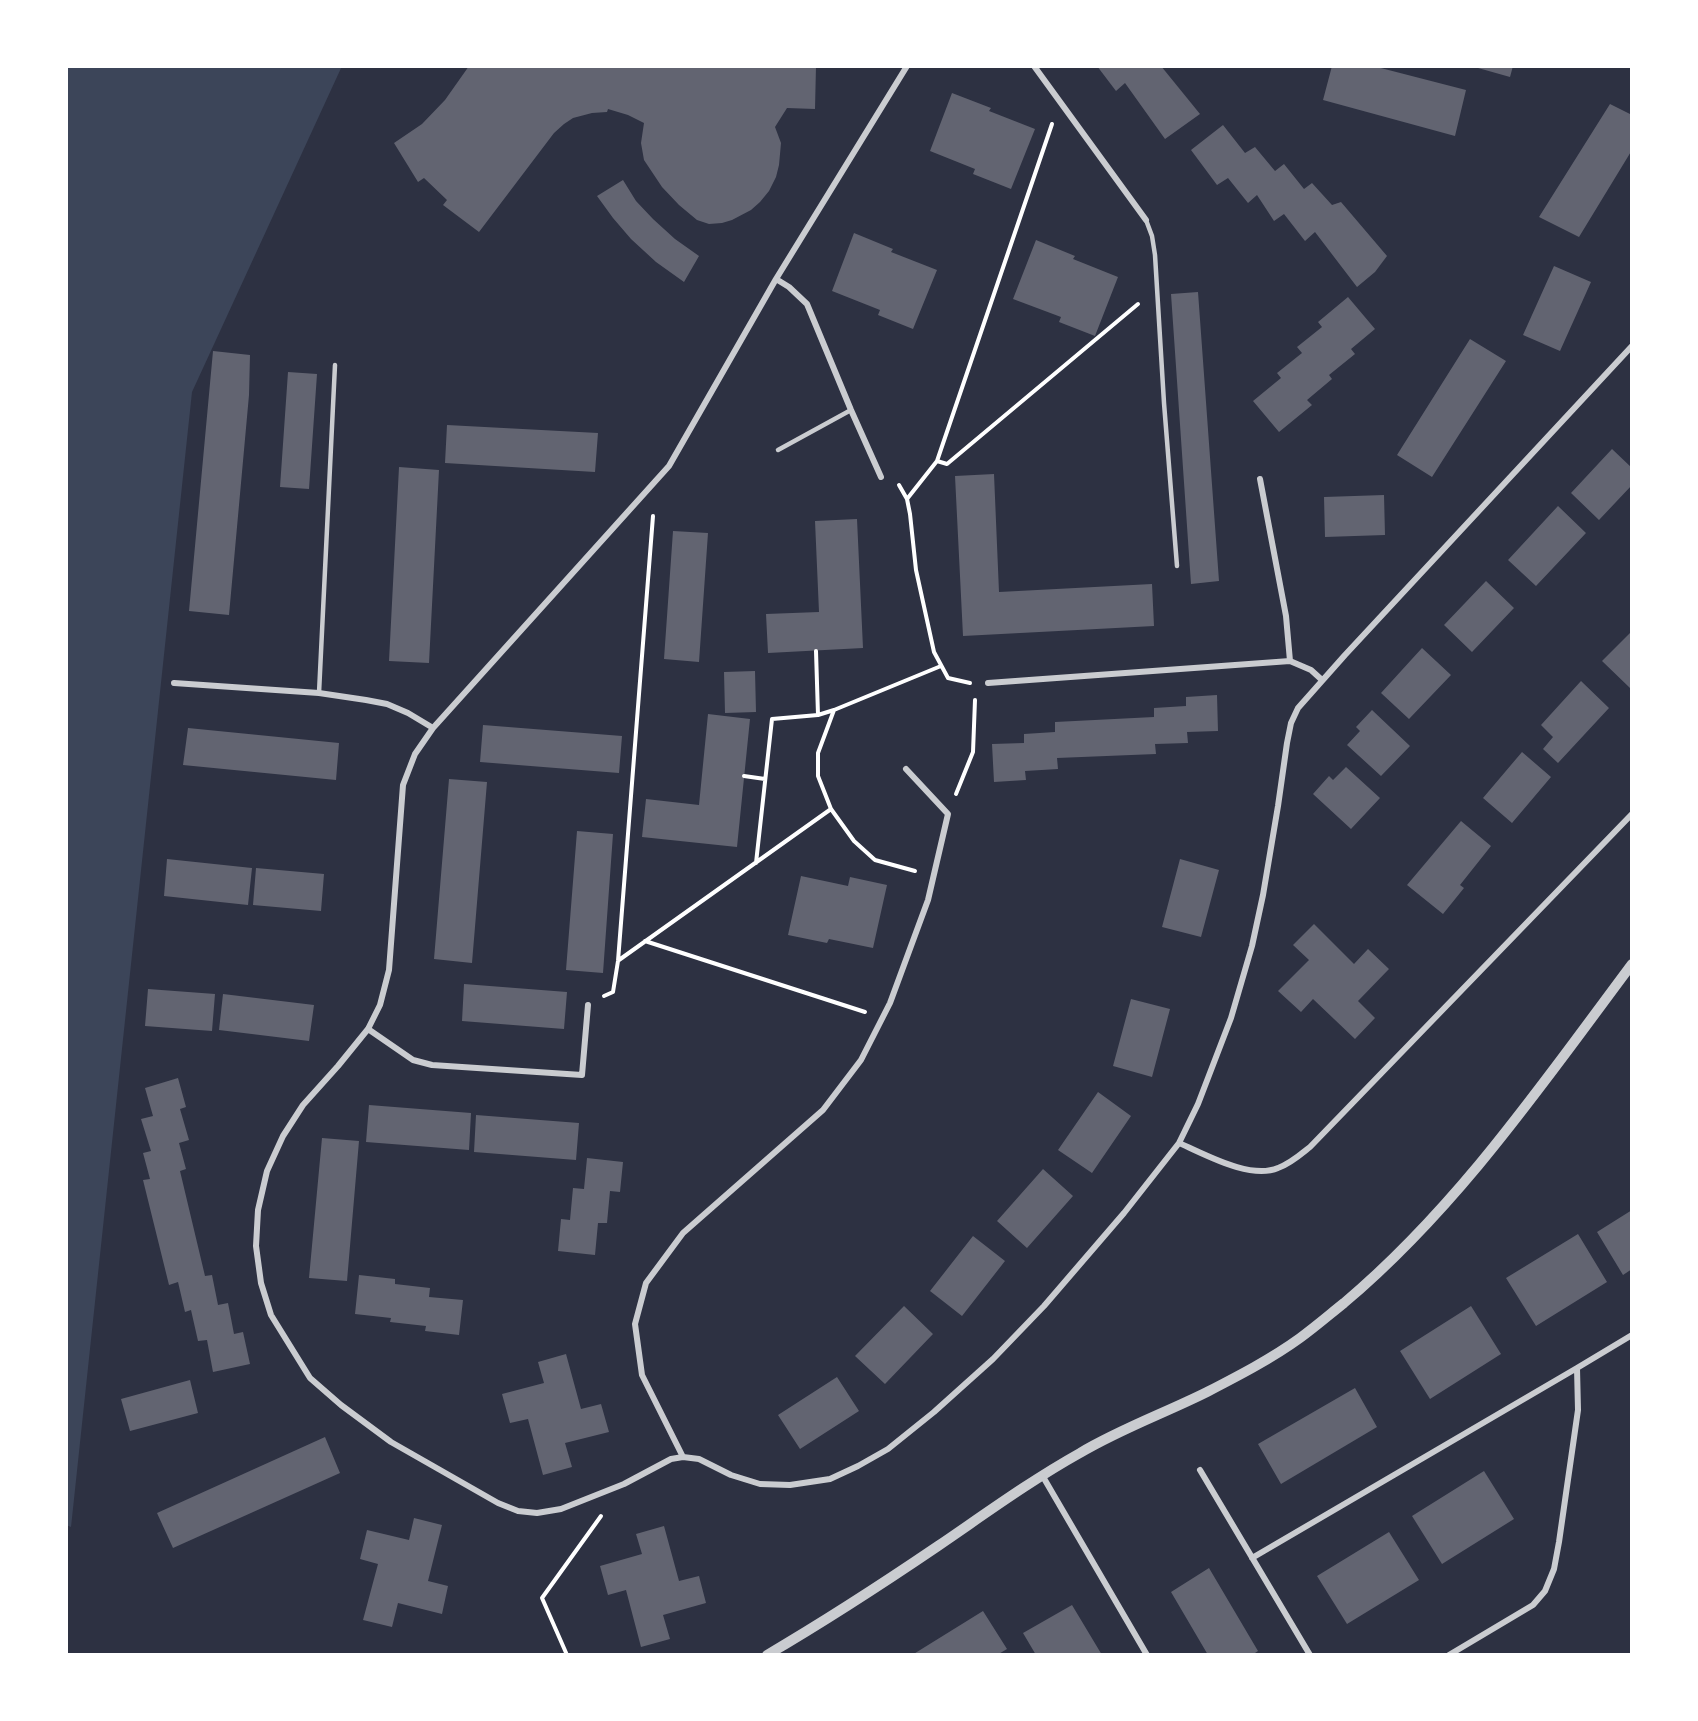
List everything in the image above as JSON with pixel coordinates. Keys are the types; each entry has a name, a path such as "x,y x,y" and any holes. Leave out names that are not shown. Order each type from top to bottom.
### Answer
{"street":[{"path":"907,66 776,279 669,466 433,728 415,754 403,785 388,970 380,1005 368,1029 303,1105 283,1136 267,1171 258,1210 256,1246 261,1283 271,1315 310,1378 340,1405 391,1442 498,1503 518,1511 537,1513 561,1509 624,1484 671,1459 683,1457 699,1459 731,1475 760,1484 790,1485 830,1479 888,1449 934,1412 993,1359 1044,1306 1124,1213 1179,1143 1198,1104 1231,1018 1252,946 1263,895 1291,723 1298,708 1632,346"},
{"path":"1034,66 1146,220"},
{"path":"776,279 789,287 807,304 850,411 881,477"},
{"path":"1260,479 1286,616 1290,661"},
{"path":"988,683 1290,661 1311,670 1322,680"},
{"path":"174,683 319,693 387,704 433,728"},
{"path":"683,1457 642,1375 635,1324 646,1282 683,1233 823,1110 861,1060 890,1003 928,900 948,814 906,769"},
{"path":"1179,1143 1232,1165 1256,1171 1276,1170 1294,1160 1318,1139 1632,814"},
{"path":"767,1655 934,1549 1042,1475 1082,1451 1206,1392 1258,1365 1299,1339 1387,1264 1470,1176 1541,1087 1632,964"},
{"path":"368,1029 413,1060 432,1065 582,1075 588,1005"},
{"path":"1252,1558 1632,1335"},
{"path":"1449,1655 1533,1605 1545,1591 1554,1569 1578,1410 1577,1368"},
{"path":"1200,1470 1310,1655"},
{"path":"1042,1475 1147,1655"}],"lane":[{"path":"1146,220 1152,236 1155,255 1177,566"},
{"path":"319,693 335,365"},
{"path":"778,450 850,411"}],"path":[{"path":"907,499 937,461 1060,101"},
{"path":"937,461 946,464 1157,289"},
{"path":"881,477 894,478 907,499 916,570 934,652 941,666 948,678 975,684 988,683"},
{"path":"588,1005 613,992 618,961 656,480"},
{"path":"816,651 818,715"},
{"path":"756,863 772,719 818,715 834,710 941,666"},
{"path":"948,814 974,752 975,684"},
{"path":"834,710 818,753 818,776 831,809 854,841 875,860 933,876"},
{"path":"744,776 765,779"},
{"path":"618,961 831,809"},
{"path":"645,941 882,1018"},
{"path":"567,1655 542,1599 624,1484"}],"shaded area":[{"path":"66,66 342,66 192,392 71,1527 66,1525"}],"building":[{"path":"469,66 816,66 815,109 787,108 775,127 781,143 776,177 760,202 751,210 732,220 709,224 697,220 679,205 662,187 644,160 641,143 644,123 608,109 607,112 573,118 554,133 479,232 443,205 447,200 424,178 418,182 394,143 422,124 445,100"},
{"path":"1097,66 1161,66 1200,114 1165,139 1125,83 1116,91"},
{"path":"1332,66 1373,66 1466,90 1455,136 1323,100"},
{"path":"1471,66 1513,66 1510,77"},
{"path":"952,93 1035,129 1011,189 973,174 975,169 930,151"},
{"path":"1610,104 1632,115 1632,150 1579,237 1539,217"},
{"path":"1223,125 1245,153 1255,147 1275,171 1284,164 1304,189 1312,183 1332,205 1341,202 1387,256 1375,272 1357,287 1315,232 1305,241 1284,214 1274,221 1257,195 1248,203 1228,178 1217,185 1191,150"},
{"path":"623,180 636,201 653,219 699,256 684,282 656,262 631,239 597,196"},
{"path":"854,233 893,249 891,252 937,270 913,329 878,315 880,310 832,291"},
{"path":"1036,240 1075,256 1073,259 1118,277 1095,336 1059,322 1061,317 1013,299"},
{"path":"1554,266 1591,282 1560,351 1523,335"},
{"path":"1198,292 1219,581 1191,584 1171,294"},
{"path":"1348,297 1375,329 1351,349 1355,354 1329,375 1332,379 1307,400 1312,405 1279,432 1253,401 1281,378 1277,373 1302,353 1297,347 1322,327 1318,322"},
{"path":"1470,339 1506,361 1432,477 1397,455"},
{"path":"213,351 250,355 249,395 229,615 189,611"},
{"path":"288,372 317,374 309,489 280,487"},
{"path":"447,425 598,433 595,472 445,463"},
{"path":"1612,449 1632,468 1632,485 1599,520 1571,493"},
{"path":"399,467 439,470 429,663 389,661"},
{"path":"994,474 999,592 1152,584 1154,626 963,636 955,476"},
{"path":"1384,495 1385,535 1325,537 1324,497"},
{"path":"1558,506 1586,533 1536,586 1508,560"},
{"path":"857,519 863,648 768,653 766,614 819,612 815,521"},
{"path":"673,531 708,533 699,662 664,659"},
{"path":"1486,581 1514,608 1472,652 1444,625"},
{"path":"1632,631 1632,686 1630,688 1602,661"},
{"path":"1422,648 1451,675 1409,719 1381,693"},
{"path":"755,671 756,712 725,713 724,672"},
{"path":"1581,681 1609,708 1558,763 1543,749 1553,737 1541,725"},
{"path":"1217,695 1218,731 1187,732 1188,743 1155,744 1156,754 1057,758 1058,769 1025,771 1026,780 994,782 992,744 1024,743 1024,734 1055,732 1055,722 1154,717 1154,708 1186,706 1186,697"},
{"path":"1372,710 1410,746 1381,776 1347,745 1360,731 1356,727"},
{"path":"708,714 750,719 737,847 642,837 646,799 699,805"},
{"path":"483,725 622,736 619,773 480,762"},
{"path":"188,728 339,743 336,780 183,765"},
{"path":"1522,752 1551,777 1512,823 1483,798"},
{"path":"1346,767 1380,798 1351,829 1313,794 1329,776 1333,780"},
{"path":"449,779 487,782 472,963 434,959"},
{"path":"1461,821 1491,846 1460,885 1464,888 1443,914 1407,885"},
{"path":"577,831 613,834 603,973 566,970"},
{"path":"167,859 252,868 248,905 164,896"},
{"path":"1180,859 1219,870 1201,937 1162,927"},
{"path":"256,868 324,874 321,911 253,905"},
{"path":"801,876 848,886 850,877 887,885 873,948 829,939 827,943 788,935"},
{"path":"1314,924 1354,964 1368,949 1389,969 1358,1001 1375,1018 1355,1039 1313,999 1301,1012 1278,991 1309,960 1293,945"},
{"path":"464,984 567,992 564,1029 462,1021"},
{"path":"148,989 215,994 212,1031 145,1026"},
{"path":"223,994 314,1005 309,1041 219,1030"},
{"path":"1131,999 1170,1009 1152,1077 1113,1066"},
{"path":"178,1078 186,1107 180,1109 189,1140 179,1143 186,1169 180,1171 205,1276 212,1275 218,1305 228,1303 234,1334 243,1332 250,1364 213,1372 207,1340 198,1341 191,1310 185,1312 178,1282 169,1285 143,1180 150,1179 143,1153 151,1151 141,1119 153,1116 145,1088"},
{"path":"1098,1092 1131,1116 1092,1173 1058,1150"},
{"path":"369,1105 471,1113 469,1150 366,1142"},
{"path":"476,1115 579,1123 576,1160 474,1152"},
{"path":"322,1138 359,1141 347,1281 309,1278"},
{"path":"587,1158 623,1162 620,1192 610,1191 607,1223 598,1223 595,1255 558,1251 561,1219 570,1220 573,1188 584,1189"},
{"path":"1043,1169 1073,1196 1027,1248 997,1221"},
{"path":"1632,1210 1632,1269 1623,1275 1597,1232"},
{"path":"1578,1234 1607,1282 1536,1326 1506,1278"},
{"path":"973,1236 1005,1261 962,1316 930,1291"},
{"path":"359,1275 395,1279 395,1284 430,1288 429,1297 463,1300 459,1335 425,1331 426,1326 390,1322 391,1318 355,1314"},
{"path":"904,1306 933,1334 885,1384 855,1356"},
{"path":"1471,1306 1501,1354 1430,1399 1400,1351"},
{"path":"566,1354 581,1409 601,1404 609,1432 565,1443 572,1467 543,1475 528,1419 510,1423 502,1394 544,1383 538,1362"},
{"path":"837,1377 859,1411 800,1449 778,1415"},
{"path":"190,1380 198,1413 130,1431 121,1399"},
{"path":"1355,1388 1377,1427 1281,1484 1258,1444"},
{"path":"325,1437 340,1473 173,1548 157,1513"},
{"path":"1484,1471 1514,1519 1442,1564 1412,1516"},
{"path":"414,1518 442,1525 428,1581 448,1586 442,1614 398,1603 392,1627 363,1620 378,1564 360,1559 367,1530 409,1540"},
{"path":"664,1526 679,1581 699,1576 706,1603 663,1615 670,1639 641,1647 626,1590 608,1595 600,1566 642,1554 636,1534"},
{"path":"1389,1532 1419,1580 1347,1624 1317,1576"},
{"path":"1209,1568 1258,1651 1252,1655 1208,1655 1171,1592"},
{"path":"1072,1605 1102,1655 1036,1655 1023,1633"},
{"path":"983,1611 1007,1649 997,1655 912,1655"}]}
